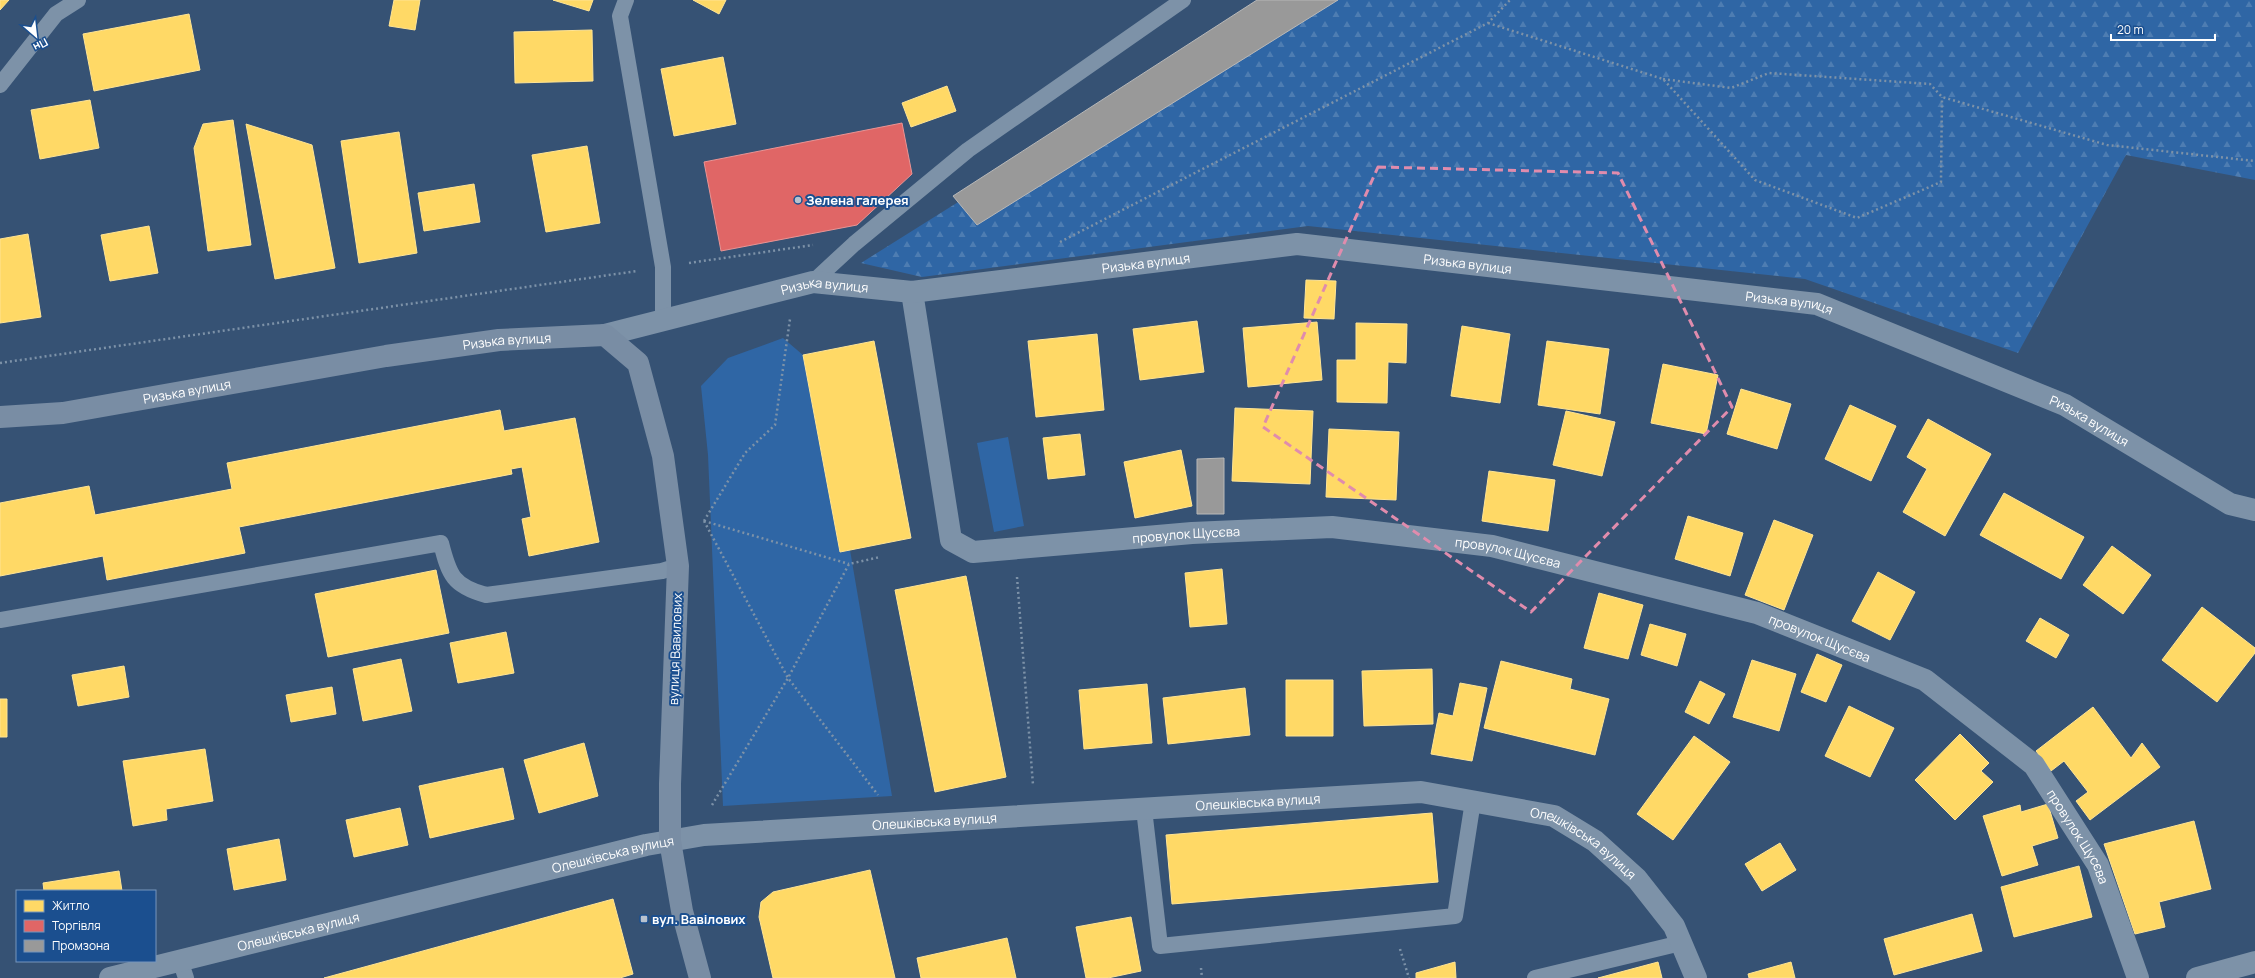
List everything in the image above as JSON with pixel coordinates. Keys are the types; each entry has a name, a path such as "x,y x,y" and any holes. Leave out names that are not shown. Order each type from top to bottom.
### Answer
{"street":[{"name":"Ризька вулиця","path":"0,417 63,413 386,356 499,340 605,335 813,282 912,292 1297,244 1816,304 2065,405 2230,504 2255,510"},
{"name":"провулок Щусєва","path":"912,292 951,540 972,552 1192,533 1332,527 1492,546 1757,613 1925,680 2034,765 2098,865 2138,978"},
{"name":"вулиця Вавилових","path":"605,335 638,363 663,456 678,566 670,784 670,841 682,911 700,978"},
{"name":"Олешківська вулиця","path":"110,978 183,969 646,845 704,835 1420,792 1554,816 1595,842 1637,879 1674,926 1696,978"},
{"path":"2197,978 2255,962"}],"lane":[{"path":"0,85 56,14 78,0"},
{"path":"626,0 620,16 663,267 663,320"},
{"path":"813,282 854,244 968,150 1183,0"},
{"path":"0,620 441,543 447,567 457,581 468,590 486,595 662,571 678,566"},
{"path":"1144,809 1160,946 1455,916 1473,801"},
{"path":"1535,978 1681,943"}],"path":[{"path":"1056,244 1488,23 1510,0"},
{"path":"1488,23 1663,79 1731,88 1769,73 1930,84 1942,97 2107,145 2255,161"},
{"path":"1663,79 1755,180 1857,218 1941,182 1942,97"},
{"path":"0,363 663,267"},
{"path":"704,521 745,453 775,425 790,319"},
{"path":"704,521 849,564 880,557"},
{"path":"704,521 788,678 882,800"},
{"path":"1015,548 1034,793"},
{"path":"708,812 788,678 849,564"},
{"path":"1408,971 1409,978"}],"highlighted area":[{"path":"1378,167 1618,173 1732,407 1531,612 1263,427"}],"green space":[{"path":"1280,0 2255,0 2255,180 2126,155 2018,353 1805,279 1308,226 922,277 861,263"},
{"path":"783,338 803,355 840,551 850,550 892,796 723,806 708,455 701,386 728,358"},
{"path":"1008,437 1024,526 994,532 977,443"}],"building: Житло":[{"path":"0,0 9,0 0,10"},
{"path":"394,0 420,0 415,30 389,26"},
{"path":"553,0 593,0 589,11"},
{"path":"693,0 726,0 719,14"},
{"path":"189,14 200,70 94,91 83,34"},
{"path":"592,30 593,81 515,83 514,32"},
{"path":"723,57 736,124 674,136 661,69"},
{"path":"947,86 956,111 911,127 902,103"},
{"path":"90,100 99,148 40,159 31,110"},
{"path":"233,120 251,245 208,251 194,148 203,124"},
{"path":"246,124 312,145 335,268 275,279"},
{"path":"399,132 417,253 359,263 341,141"},
{"path":"587,146 600,223 546,232 532,155"},
{"path":"474,184 480,222 424,231 418,193"},
{"path":"149,226 158,273 110,281 101,235"},
{"path":"28,234 41,317 0,323 0,239"},
{"path":"1306,280 1336,281 1334,319 1304,318"},
{"path":"1197,321 1204,372 1140,380 1133,329"},
{"path":"1317,322 1322,380 1248,387 1243,328"},
{"path":"1356,323 1407,324 1406,363 1388,362 1387,403 1337,402 1337,360 1356,360"},
{"path":"1462,326 1510,334 1500,403 1451,396"},
{"path":"1097,334 1104,410 1036,417 1028,341"},
{"path":"874,341 911,538 840,552 803,355"},
{"path":"1547,341 1609,349 1600,414 1538,405"},
{"path":"1663,364 1718,375 1706,434 1651,423"},
{"path":"1741,389 1791,404 1777,449 1727,434"},
{"path":"1850,405 1896,426 1871,481 1825,459"},
{"path":"1235,408 1313,411 1310,484 1232,481"},
{"path":"500,410 504,431 575,418 599,542 529,556 522,519 531,517 522,467 511,469 512,474 239,527 245,553 107,580 103,556 0,576 0,503 89,486 95,515 232,489 227,463"},
{"path":"1566,411 1615,422 1602,476 1553,465"},
{"path":"1928,419 1991,454 1945,536 1903,512 1927,469 1907,457"},
{"path":"1329,429 1399,432 1396,500 1326,497"},
{"path":"1080,434 1085,475 1048,479 1043,438"},
{"path":"1181,450 1192,506 1135,518 1124,462"},
{"path":"1489,471 1555,480 1548,531 1482,521"},
{"path":"2004,493 2084,537 2061,579 1980,535"},
{"path":"1688,516 1743,533 1730,576 1675,559"},
{"path":"1774,520 1813,535 1784,610 1745,595"},
{"path":"2112,546 2151,575 2123,614 2083,585"},
{"path":"1222,569 1227,624 1190,627 1185,573"},
{"path":"436,570 449,633 328,657 315,594"},
{"path":"1878,572 1915,592 1890,640 1852,621"},
{"path":"966,576 1006,777 935,792 895,590"},
{"path":"1599,593 1643,605 1628,659 1584,648"},
{"path":"2202,607 2255,648 2255,653 2217,702 2162,660"},
{"path":"2040,618 2069,635 2056,658 2026,641"},
{"path":"1650,624 1686,634 1677,666 1641,655"},
{"path":"506,632 514,673 458,683 450,643"},
{"path":"1817,654 1842,665 1826,702 1801,692"},
{"path":"401,659 412,711 363,721 353,669"},
{"path":"1752,660 1796,674 1779,731 1733,717"},
{"path":"1501,661 1572,679 1570,689 1609,699 1595,755 1484,728"},
{"path":"124,666 129,697 78,706 72,675"},
{"path":"1432,669 1433,724 1364,726 1362,671"},
{"path":"1286,680 1333,680 1333,736 1286,736"},
{"path":"1700,681 1725,694 1709,724 1685,712"},
{"path":"1460,683 1487,688 1472,761 1431,754 1439,713 1453,716"},
{"path":"1147,684 1152,743 1084,749 1079,690"},
{"path":"332,687 336,714 291,722 286,695"},
{"path":"1245,688 1250,735 1168,744 1163,698"},
{"path":"0,699 7,699 7,737 0,737"},
{"path":"1849,706 1894,728 1870,777 1825,756"},
{"path":"2093,707 2131,758 2142,743 2160,767 2090,820 2076,801 2088,792 2064,761 2051,771 2036,751"},
{"path":"1960,734 1989,763 1981,771 1993,782 1955,820 1915,780"},
{"path":"1694,736 1730,762 1673,840 1637,814"},
{"path":"584,743 598,796 539,813 524,760"},
{"path":"205,749 213,801 166,809 167,820 133,826 123,761"},
{"path":"503,768 514,819 430,838 419,786"},
{"path":"2048,804 2058,838 2032,846 2038,865 2002,876 1983,816 2020,805 2021,812"},
{"path":"400,808 408,845 354,857 346,820"},
{"path":"1432,813 1438,882 1172,904 1166,835"},
{"path":"2194,821 2211,889 2159,902 2165,927 2135,934 2104,844"},
{"path":"279,839 286,880 234,890 227,849"},
{"path":"1780,843 1796,870 1762,891 1745,864"},
{"path":"2079,866 2092,917 2014,937 2001,887"},
{"path":"870,870 895,978 773,978 759,917 761,902 773,892"},
{"path":"119,871 122,890 44,890 43,883"},
{"path":"613,899 633,974 620,978 324,978"},
{"path":"1972,914 1982,951 1894,975 1884,939"},
{"path":"1131,917 1141,971 1108,978 1086,978 1076,927"},
{"path":"1007,938 1016,978 921,978 917,958"},
{"path":"1455,962 1456,978 1416,978 1416,973"},
{"path":"1658,962 1662,978 1598,978"},
{"path":"1791,962 1795,978 1749,978 1748,974"}],"building: Торгівля":[{"name":"Зелена галерея","path":"902,123 912,174 857,225 721,251 704,162"}],"building: Промзона":[{"path":"1257,0 1338,0 977,225 953,196"},
{"path":"1224,458 1224,514 1197,514 1197,459"}],"place":[{"name":"Зелена галерея","path":"798,200"},
{"name":"вул. Вавілових","path":"644,919"}]}
